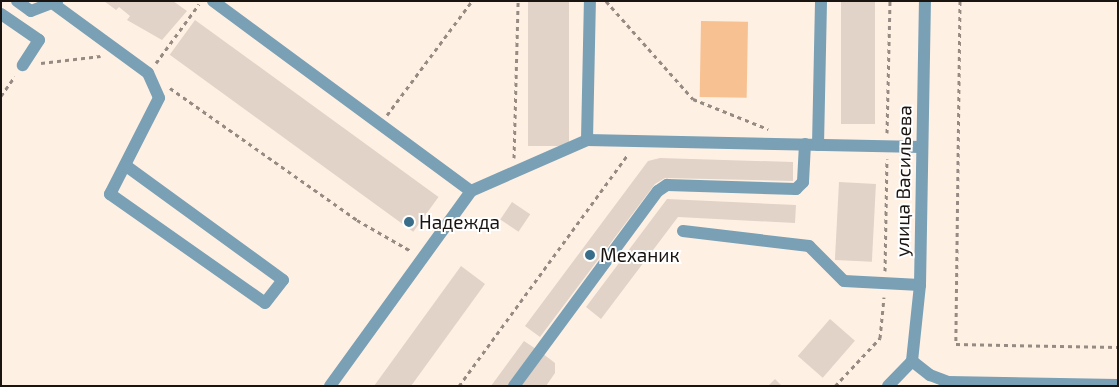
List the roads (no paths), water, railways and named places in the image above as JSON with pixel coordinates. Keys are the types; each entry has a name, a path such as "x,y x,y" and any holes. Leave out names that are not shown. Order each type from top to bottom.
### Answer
{"street":[{"path":"17,1 31,11 56,3 148,73 159,98 126,166 110,194 265,303 283,280 126,166"},
{"path":"213,1 471,191"},
{"path":"587,140 590,1"},
{"path":"514,386 658,191 667,185 796,189 804,182 812,145 821,1"},
{"name":"улица Васильева","path":"912,361 920,285 925,1"},
{"path":"1,14 39,40 22,65"},
{"path":"330,386 471,191 587,140 922,147"},
{"path":"683,231 809,246 844,281 920,285"},
{"path":"888,386 912,361 930,375 948,384 1118,385"}],"place":[{"name":"Надежда","path":"409,222"},
{"name":"Механик","path":"590,255"}]}
